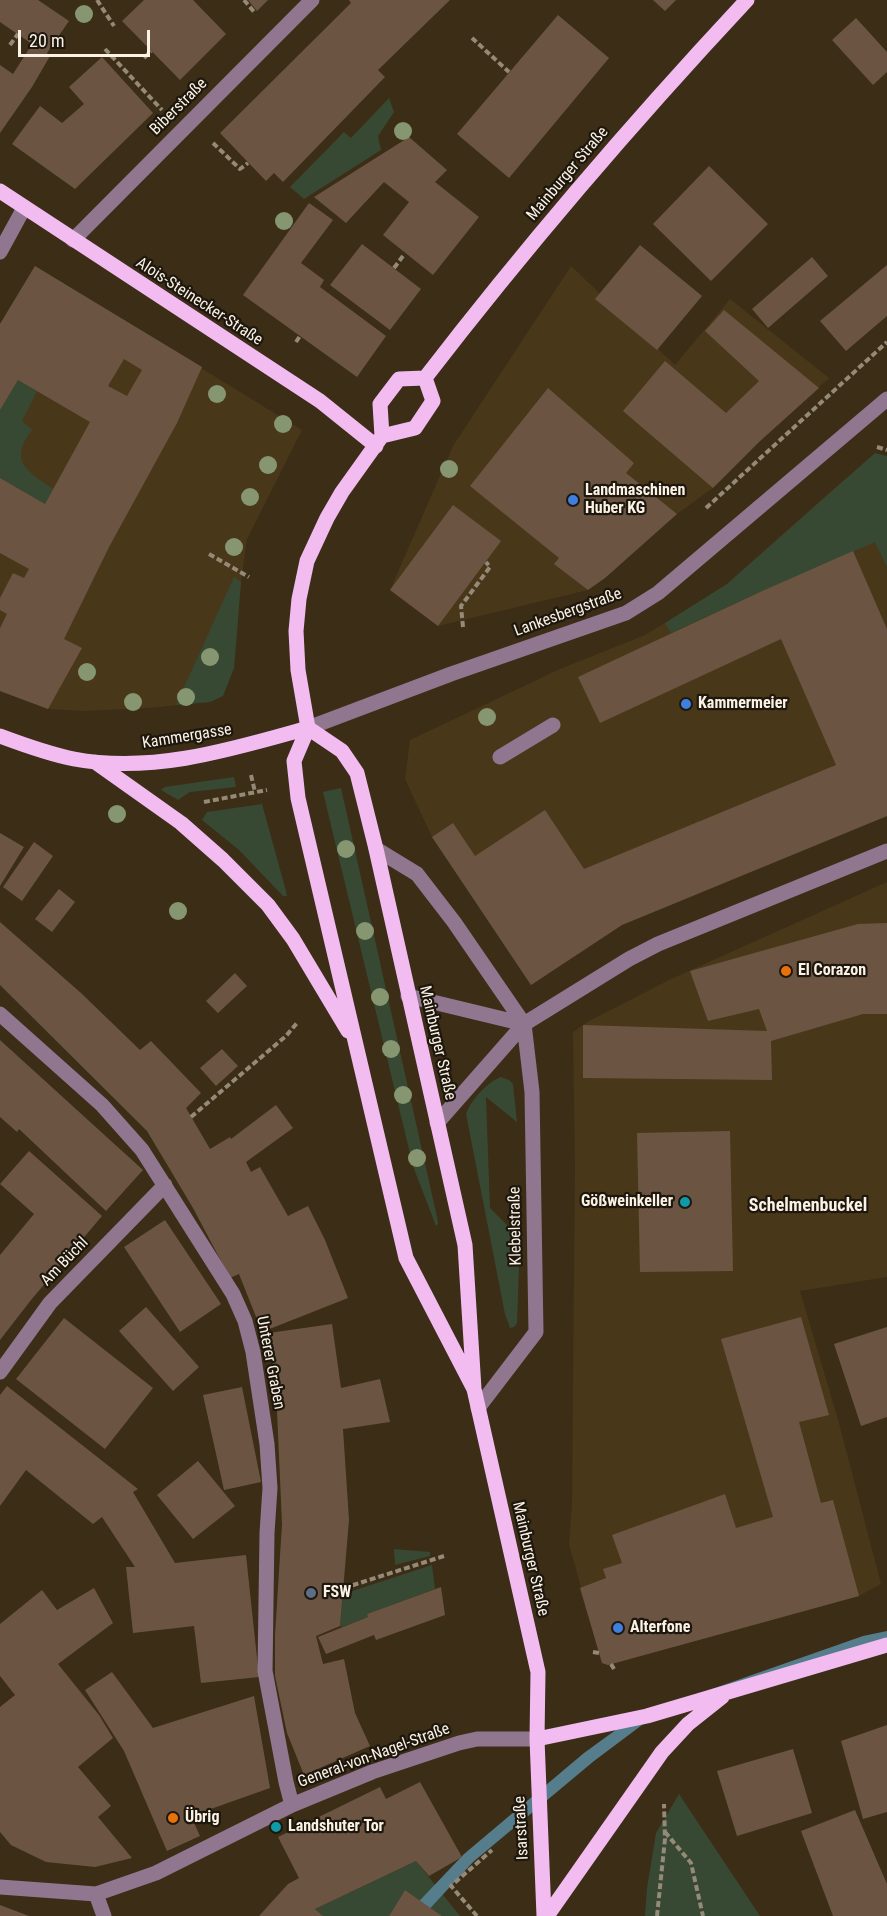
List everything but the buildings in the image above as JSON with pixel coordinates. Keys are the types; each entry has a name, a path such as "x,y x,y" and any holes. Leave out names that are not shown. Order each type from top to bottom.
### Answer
{"main road":[{"name":"Mainburger Straße","path":"425,378 586,179 667,85 747,0"},
{"name":"Alois-Steinecker-Straße","path":"0,191 379,441"},
{"path":"308,728 298,670 296,631 299,600 307,561 342,492 379,441 380,404 399,379 425,378 433,401 416,428 379,441"},
{"name":"Mainburger Straße","path":"474,1389 406,1258 296,784 294,761 308,728 342,751 357,772 376,849 465,1245 474,1389 538,1672 537,1739"},
{"name":"Kammergasse","path":"0,736 40,751 73,759 123,763 174,760 245,746 308,728"},
{"path":"95,762 181,823 223,860 268,905 296,944 355,1044"},
{"name":"General-von-Nagel-Straße","path":"537,1739 647,1716 887,1645"},
{"path":"546,1916 662,1752 688,1724 726,1693"},
{"name":"Isarstraße","path":"537,1739 546,1916"}],"street":[{"name":"Biberstraße","path":"73,240 312,0"},
{"path":"0,252 24,208"},
{"name":"Lankesbergstraße","path":"308,728 429,682 626,613 658,593 887,399"},
{"path":"500,758 553,725"},
{"name":"Klebelstraße","path":"376,849 417,874 454,922 524,1024 532,1092 536,1332 478,1408"},
{"path":"437,1123 524,1024 629,959 658,944 887,850"},
{"path":"408,996 524,1024"},
{"name":"Unterer Graben","path":"0,1014 110,1114 142,1150 239,1305 253,1352 267,1444 270,1488 264,1671 292,1806"},
{"name":"Am Büchl","path":"0,1372 50,1303 165,1185"},
{"name":"General-von-Nagel-Straße","path":"0,1887 96,1894 156,1873 292,1806 372,1772 477,1739 537,1739"},
{"path":"96,1894 104,1916"}],"path":[{"path":"97,0 114,27"},
{"path":"10,45 18,34"},
{"path":"472,38 509,72"},
{"path":"105,49 186,126 240,169 248,163"},
{"path":"144,58 151,51"},
{"path":"394,268 403,256"},
{"path":"296,342 300,336"},
{"path":"705,509 887,342"},
{"path":"209,554 249,577"},
{"path":"463,627 461,606 490,567 486,562"},
{"path":"251,775 255,792"},
{"path":"198,803 272,789"},
{"path":"190,1116 286,1036 297,1023"},
{"path":"344,1588 444,1556"},
{"path":"593,1652 599,1653"},
{"path":"657,1916 665,1832 664,1801"},
{"path":"665,1832 691,1863 703,1916"},
{"path":"477,1916 451,1886 492,1850"}],"shaded area":[{"path":"35,266 302,430 247,539 234,668 223,696 210,702 85,711 48,709 0,691 0,324"},
{"path":"571,266 675,365 730,299 829,378 713,488 677,514 605,578 588,590 438,626 390,590 453,446"},
{"name":"Kammermeier","path":"846,478 887,568 887,816 622,925 531,985 432,837 405,779 410,740 560,669 645,635 665,623 727,584"},
{"path":"887,882 887,1277 800,1291 839,1423 881,1584 859,1596 608,1665 602,1663 569,1544 572,1502 575,1166 573,1032 589,1021 671,979"}],"green space":[{"path":"389,98 394,112 378,136 381,150 304,199 290,187 344,132 351,138"},
{"path":"18,380 37,391 22,421 32,430 25,441 21,458 35,477 53,489 45,504 0,478 0,410"},
{"path":"875,453 887,456 887,568 875,542 671,633 665,623 727,584"},
{"path":"234,577 241,582 234,668 223,696 210,702 176,705"},
{"path":"234,777 236,787 190,792 178,800 161,790 165,787"},
{"path":"341,788 437,1217 436,1226 413,1166 323,792"},
{"path":"262,804 287,896 283,896 239,850 202,820 207,812"},
{"path":"501,1077 513,1084 517,1122 486,1097 490,1208 520,1238 517,1323 510,1328 505,1314 466,1114 480,1092"},
{"path":"394,1549 430,1552 430,1556 395,1565"},
{"path":"432,1565 435,1589 340,1626 343,1594"},
{"path":"679,1794 760,1916 645,1916 656,1833"},
{"path":"416,1861 460,1916 442,1916 405,1890 389,1916 323,1916 315,1909"}],"water":[{"path":"887,1631 887,1647 642,1725 594,1761 473,1862 423,1916 405,1916 464,1854 584,1753 635,1716 863,1636"}],"place":[{"name":"Landmaschinen Huber KG","path":"573,500"},
{"name":"Kammermeier","path":"686,704"},
{"name":"El Corazon","path":"786,971"},
{"name":"Gößweinkeller","path":"685,1202"},
{"name":"FSW","path":"311,1593"},
{"name":"Alterfone","path":"618,1628"},
{"name":"Übrig","path":"173,1818"},
{"name":"Landshuter Tor","path":"276,1827"}],"district":[{"name":"Schelmenbuckel","path":"808,1206"}]}
